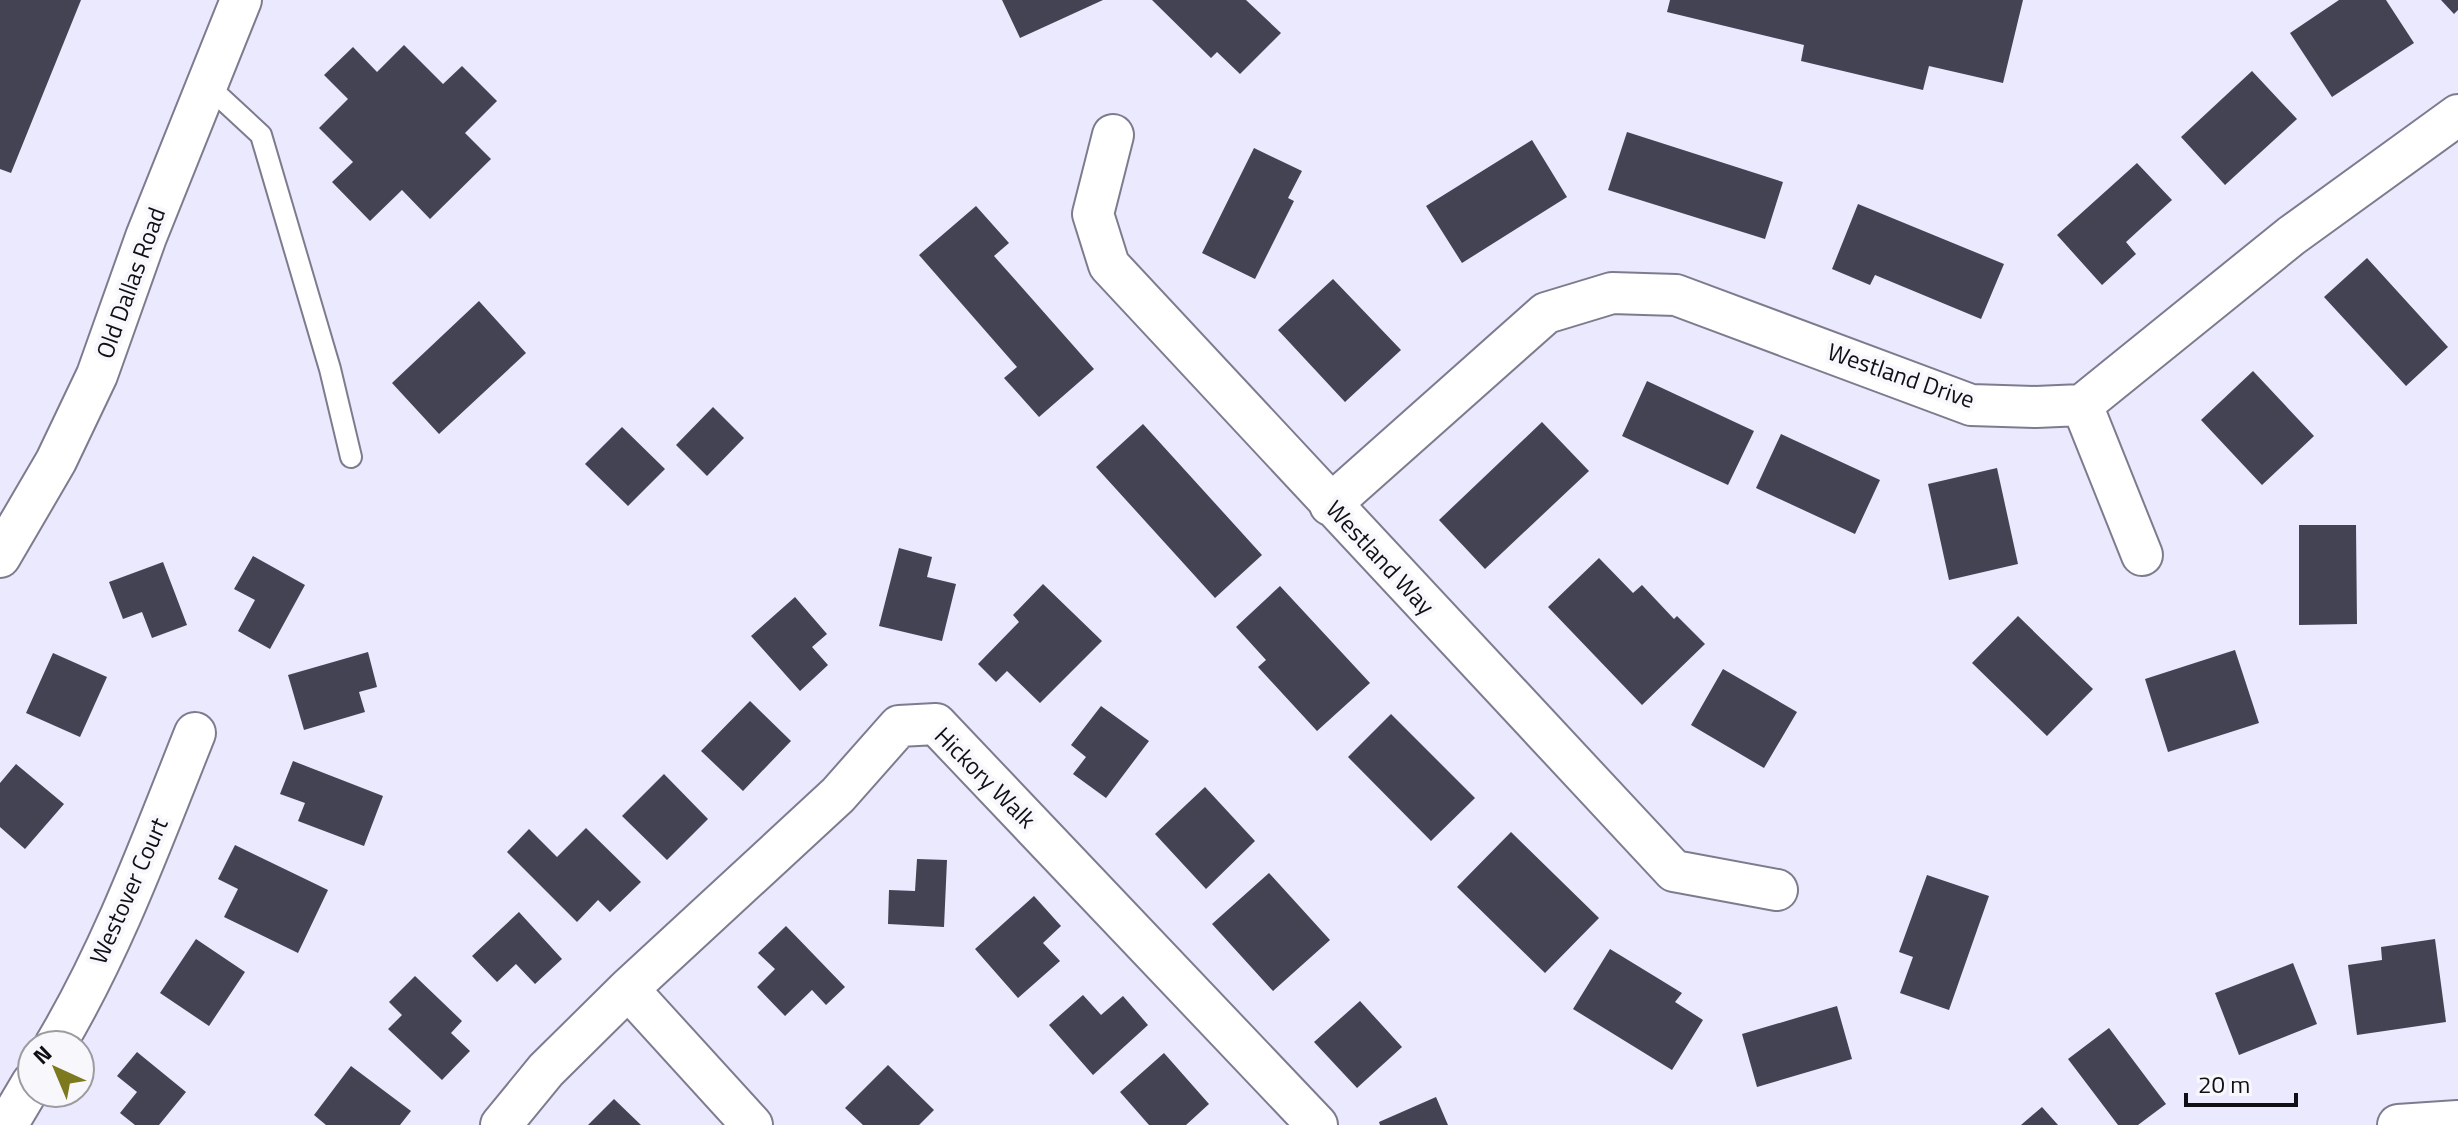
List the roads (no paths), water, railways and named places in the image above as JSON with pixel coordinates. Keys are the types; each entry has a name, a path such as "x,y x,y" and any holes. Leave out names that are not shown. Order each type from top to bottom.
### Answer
{"street":[{"name":"Old Dallas Road","path":"0,557 56,461 97,375 146,237 241,0"},
{"path":"2142,555 2082,405 2291,236 2458,115"},
{"name":"Westland Way","path":"1113,135 1093,214 1109,265 1674,871 1777,890"},
{"name":"Westland Drive","path":"1330,505 1546,313 1612,293 1676,295 1971,405 2082,405"},
{"name":"Hickory Walk","path":"501,1125 546,1070 628,989 838,795 899,726 936,724 1317,1125"},
{"name":"Westover Court","path":"65,1029 117,921 195,733"},
{"path":"628,989 752,1125"},
{"path":"2398,1125 2458,1121"}],"lane":[{"path":"207,85 261,135 330,369 351,457"}]}
